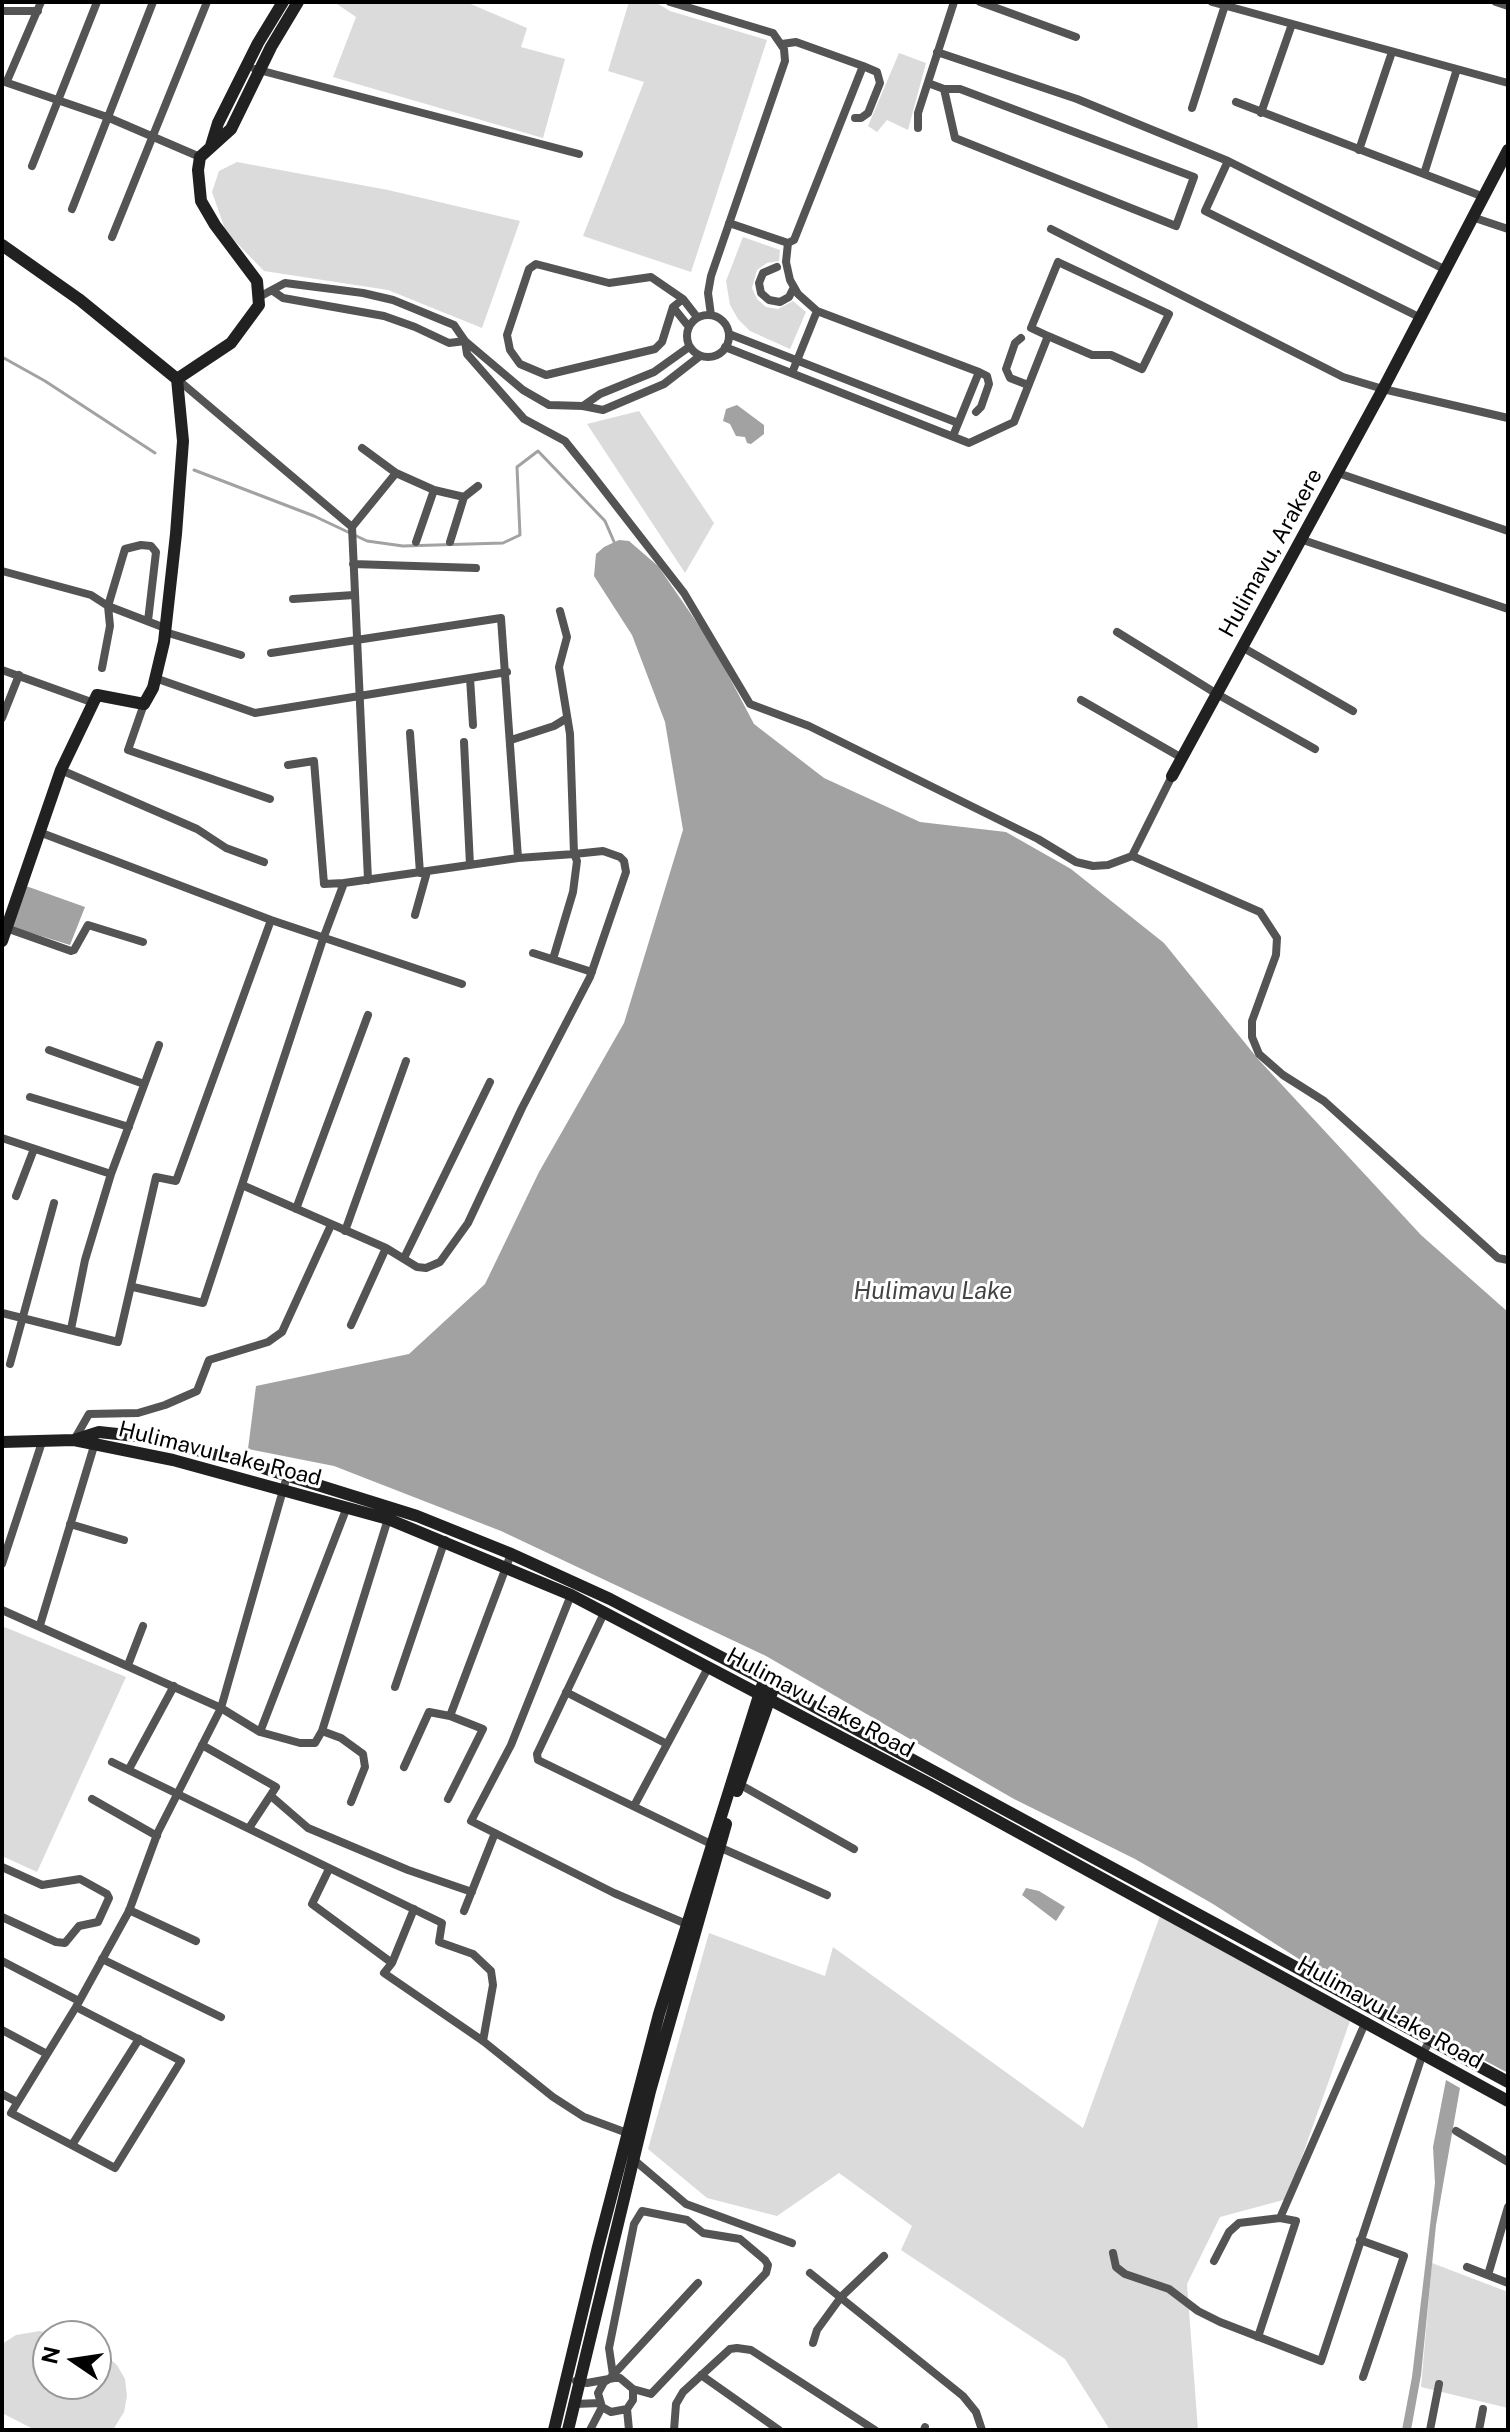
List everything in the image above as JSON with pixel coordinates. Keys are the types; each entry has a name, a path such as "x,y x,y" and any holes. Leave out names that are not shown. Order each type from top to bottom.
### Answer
{"main road":[{"path":"253,68 283,2"},
{"path":"177,379 231,343 255,312 259,297 257,281 201,201 200,157 211,146 218,123 298,2"},
{"name":"Hulimavu, Arakere","path":"1172,776 1338,473 1472,217 1504,164 1508,150"},
{"path":"2,245 80,300 177,379 182,457 165,630 155,678 144,704 97,695 61,770 4,934"},
{"name":"Hulimavu Lake Road","path":"2,1442 74,1440 99,1432 145,1437 417,1516 509,1560 709,1666 1508,2101"},
{"name":"Hulimavu Lake Road","path":"74,1440 94,1446 125,1448 388,1519 509,1560 610,1599 770,1682 1508,2082"},
{"path":"554,2430 691,1926 770,1682"},
{"path":"715,1846 739,1784 764,1696"},
{"path":"568,2430 632,2158 633,2135"}],"street":[{"path":"32,166 97,2"},
{"path":"72,209 153,2"},
{"path":"112,237 207,2"},
{"path":"670,2 773,33 782,44 785,61 709,285 711,315"},
{"path":"918,128 918,113 954,2"},
{"path":"980,2 1076,37"},
{"path":"1212,2 1508,83"},
{"path":"1496,2 1508,6"},
{"path":"1192,108 1225,4"},
{"path":"40,6 5,81 107,117 200,157"},
{"path":"2,11 40,6"},
{"path":"1261,113 1292,24"},
{"path":"782,44 796,42 877,72 880,83 868,113 855,118"},
{"path":"937,52 1077,99 1228,161 1446,270"},
{"path":"1359,150 1392,52"},
{"path":"729,223 788,243 794,240 863,66"},
{"path":"253,68 579,154"},
{"path":"1424,174 1457,69"},
{"path":"928,83 944,89 960,89 1194,177 1176,226 955,138 944,89"},
{"path":"1236,102 1484,197"},
{"path":"1228,161 1205,211 1421,318"},
{"path":"1472,217 1508,229"},
{"path":"1051,229 1327,370 1383,389 1508,418"},
{"path":"788,243 786,262 794,287 804,301 817,311 987,376 989,384 981,407 976,412"},
{"path":"1058,262 1169,314 1142,369 1111,355 1092,355 1048,336 1031,328 1058,262"},
{"path":"683,299 673,307 662,342 646,352 546,375 520,364 510,350 507,335 529,269 536,264 609,283 651,277 683,299 697,317"},
{"path":"777,267 763,273 759,283 761,293 769,300 780,302 789,297 794,287"},
{"path":"259,297 285,283 393,300 454,325 465,341 523,390 549,405 603,410 664,384 700,356 714,356 725,347 729,334 723,321 711,315 697,317 686,334 689,347 700,356"},
{"path":"273,291 283,298 321,307 384,316 449,343 465,341"},
{"path":"673,307 689,327"},
{"path":"792,373 817,311"},
{"path":"729,334 958,423"},
{"path":"725,347 969,443 1014,422 1048,336"},
{"path":"1021,338 1015,343 1006,369 1010,378 1028,385"},
{"path":"465,341 467,354 524,419 565,441 584,464 684,593 750,704 809,726 1038,839 1076,862 1108,865 1132,856 1260,912 1277,938 1276,955 1252,1021 1254,1047 1283,1075 1324,1101 1498,1258 1508,1260"},
{"path":"583,406 600,394 654,372 689,347"},
{"path":"953,436 979,372"},
{"path":"177,379 352,528"},
{"path":"362,448 396,473 434,490 464,497"},
{"path":"368,880 352,528 396,473"},
{"path":"1338,473 1508,531"},
{"path":"450,542 464,497 478,486"},
{"path":"416,542 434,490"},
{"path":"1300,539 1508,609"},
{"path":"102,668 110,626 108,606 125,549 141,545 151,546 156,552 148,621"},
{"path":"353,564 476,568"},
{"path":"2,571 91,595 108,606 165,630 241,655"},
{"path":"293,599 354,595"},
{"path":"553,959 573,892 577,861 574,854 567,718 559,667 567,637 560,611"},
{"path":"271,653 501,618 518,858"},
{"path":"1117,632 1217,694 1315,749"},
{"path":"1242,647 1353,711"},
{"path":"2,670 94,703"},
{"path":"155,678 255,713 507,672"},
{"path":"2,718 19,675"},
{"path":"470,678 473,725"},
{"path":"2,693 12,696"},
{"path":"1081,700 1182,758"},
{"path":"144,704 128,750 270,799"},
{"path":"511,740 554,726 567,718"},
{"path":"410,733 423,872 415,915"},
{"path":"464,742 470,865"},
{"path":"242,1185 386,1248 417,1267 433,1266 440,1262 468,1223 522,1108 592,972 626,872 620,857 603,851 518,858 324,884 314,761 288,765"},
{"path":"61,770 197,829 226,848 264,862"},
{"name":"Hulimavu, Arakere","path":"1132,856 1172,776"},
{"path":"39,832 323,939 462,984"},
{"path":"133,1287 203,1303 344,883"},
{"path":"2,1313 118,1342 156,1177 176,1181 271,920"},
{"path":"4,934 71,951 88,925 143,942"},
{"path":"533,953 592,972"},
{"path":"296,1209 368,1015"},
{"path":"71,1329 85,1260 111,1174 159,1045"},
{"path":"49,1050 144,1084"},
{"path":"345,1231 406,1061"},
{"path":"404,1258 490,1082"},
{"path":"30,1097 129,1127"},
{"path":"2,1138 111,1174"},
{"path":"16,1196 34,1149"},
{"path":"10,1364 54,1203"},
{"path":"74,1440 83,1419 89,1414 138,1413 165,1405 197,1391 209,1360 268,1342 282,1332 331,1225"},
{"path":"351,1325 386,1248"},
{"path":"2,1564 42,1442"},
{"path":"40,1625 94,1446"},
{"path":"2,1961 78,2004 139,2039 181,2061 115,2168 11,2113 78,2004 129,1910 157,1836 221,1708 287,1476"},
{"path":"260,1732 347,1507"},
{"path":"2,1610 221,1708 260,1732 300,1743 315,1743 322,1731 388,1519"},
{"path":"70,1524 124,1540"},
{"path":"395,1687 445,1540"},
{"path":"450,1716 509,1560"},
{"path":"571,1595 511,1745 471,1821 614,1893 691,1926"},
{"path":"605,1611 537,1754 538,1760 715,1846 827,1895"},
{"path":"128,1665 143,1626"},
{"path":"634,1806 709,1666"},
{"path":"129,1769 174,1686"},
{"path":"566,1692 667,1744"},
{"path":"404,1767 429,1712 450,1716 483,1729 448,1799"},
{"path":"322,1731 341,1738 363,1754 365,1767 351,1802"},
{"path":"202,1745 276,1787 249,1828"},
{"path":"112,1762 442,1923 439,1942 473,1954 491,1971 493,1985 483,2041"},
{"path":"739,1784 854,1849"},
{"path":"271,1796 308,1828 408,1870 472,1892"},
{"path":"92,1799 157,1836"},
{"path":"464,1911 495,1833"},
{"path":"2,1867 42,1885 80,1879 109,1898 98,1922 79,1926 65,1943 56,1942 2,1917"},
{"path":"329,1869 312,1904 392,1963"},
{"path":"414,1909 392,1963 384,1973 483,2041 553,2097 584,2117 633,2135"},
{"path":"129,1910 196,1941"},
{"path":"102,1959 221,2017"},
{"path":"1280,2218 1366,2021"},
{"path":"2,2030 47,2054"},
{"path":"72,2145 139,2039"},
{"path":"1113,2253 1116,2267 1125,2274 1169,2289 1198,2311 1321,2361 1423,2053 1430,2040"},
{"path":"2,2094 17,2102"},
{"path":"1456,2131 1508,2162"},
{"path":"632,2158 686,2204 792,2243"},
{"path":"1488,2275 1508,2207"},
{"path":"566,2380 580,2382 611,2377 625,2380 633,2389 651,2394 766,2273 768,2265 765,2260 740,2239 703,2233 687,2220 642,2211 634,2224 609,2348 611,2377"},
{"path":"1214,2261 1233,2227 1239,2223 1280,2218 1296,2221 1258,2337"},
{"path":"1360,2240 1404,2256 1363,2377"},
{"path":"813,2343 817,2330 841,2297 884,2256"},
{"path":"1467,2267 1508,2283"},
{"path":"810,2273 963,2396 976,2412 982,2430"},
{"path":"590,2430 601,2405 600,2387 698,2283"},
{"path":"674,2430 676,2404 683,2392 730,2349 751,2350 875,2430"},
{"path":"701,2375 779,2430"},
{"path":"1430,2430 1439,2384"},
{"path":"575,2404 601,2405 617,2413 627,2409 633,2400 633,2389"},
{"path":"627,2409 629,2430"},
{"path":"1479,2430 1483,2409"}],"shaded area":[{"path":"334,2 466,2 527,28 521,47 565,59 543,138 333,77 356,17"},
{"path":"629,2 655,2 670,11 767,40 691,272 583,236 644,82 608,71"},
{"path":"899,53 926,63 908,130 887,120 877,132 868,126"},
{"path":"237,162 388,190 520,221 482,328 388,290 264,271 226,232 212,192 219,171"},
{"path":"743,237 780,250 779,261 767,263 757,270 752,288 757,299 766,307 778,309 793,301 806,312 790,349 750,331 730,305 726,281"},
{"path":"639,411 714,523 685,573 587,424"},
{"path":"2,1626 126,1677 37,1872 2,1856"},
{"path":"1160,1916 1350,2021 1287,2199 1220,2217 1187,2284 1198,2430 1110,2430 1065,2359 901,2250 912,2226 839,2173 777,2216 707,2198 648,2149 709,1933 825,1976 833,1947 1083,2128"},
{"path":"1432,2263 1508,2292 1508,2408 1421,2387"},
{"path":"32,2332 32,2400 112,2400 112,2361 117,2365 125,2379 127,2396 124,2412 113,2430 35,2430 2,2413 2,2344 16,2335"}],"water":[{"path":"737,405 764,425 764,434 751,444 745,437 736,436 730,424 723,421 726,409"},
{"name":"Hulimavu Lake","path":"619,540 629,541 658,566 713,646 754,724 824,778 920,822 1006,832 1071,869 1164,943 1258,1059 1421,1235 1508,1312 1508,2073 1313,1968 1135,1859 1014,1799 766,1656 501,1531 334,1466 248,1449 256,1386 409,1354 485,1284 539,1172 624,1023 683,830 665,722 632,635 594,576 596,554"},
{"path":"26,886 85,907 70,945 12,927"},
{"path":"1026,1888 1039,1891 1065,1907 1056,1921 1022,1895"},
{"path":"1446,2080 1460,2088 1436,2225 1421,2375 1411,2430 1402,2430 1412,2377 1435,2183 1433,2147"}],"waterway":[{"path":"2,357 45,381 155,453"},
{"path":"194,470 314,516 367,541 403,546 503,543 520,535 517,467 538,451 605,521 615,544"}]}
